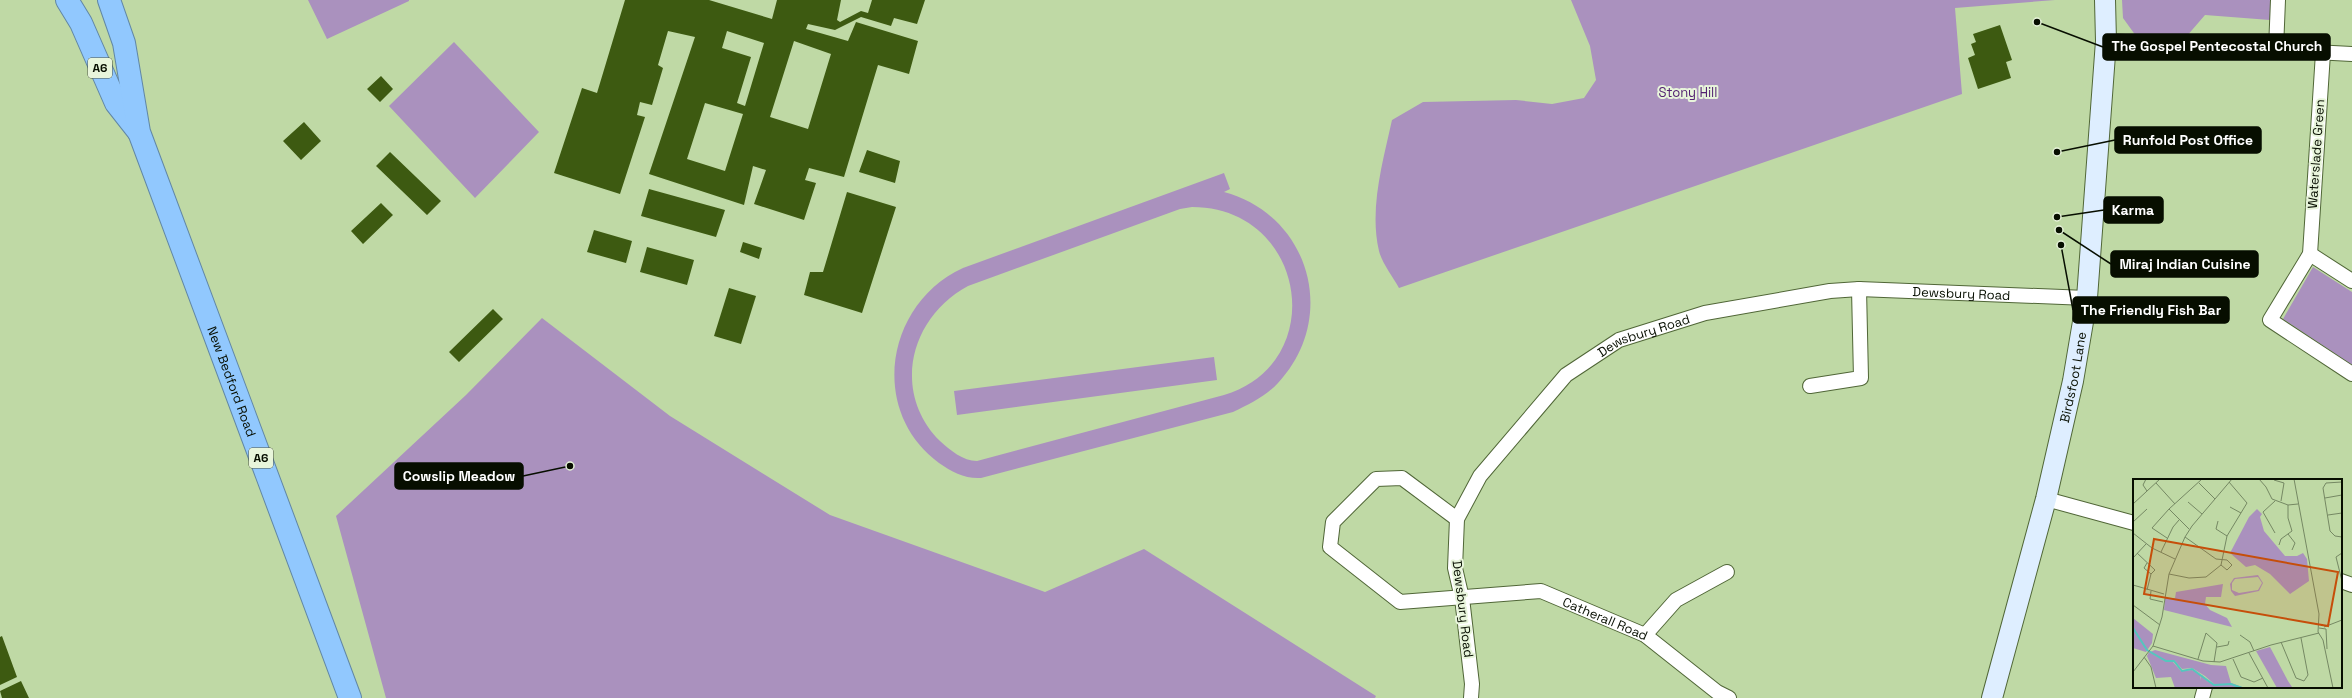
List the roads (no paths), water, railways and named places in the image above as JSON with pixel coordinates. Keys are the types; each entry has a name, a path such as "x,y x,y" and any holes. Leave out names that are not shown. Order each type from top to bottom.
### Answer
{"highway":[{"name":"New Bedford Road","path":"67,0 81,22 116,103 139,132"},
{"name":"New Bedford Road","path":"109,0 124,43 139,132 350,698"}],"street":[{"name":"Birdsfoot Lane","path":"1992,698 2046,499 2073,381 2087,298 2106,41 2104,0"},
{"path":"2276,49 2278,0"},
{"path":"2106,41 2352,54"},
{"name":"Waterslade Green","path":"2323,53 2310,254 2270,320 2352,374"},
{"path":"2310,254 2352,281"},
{"path":"1810,386 1861,378 1860,289"},
{"name":"Dewsbury Road","path":"1471,698 1472,684 1462,598 1455,568 1457,519 1480,476 1566,375 1619,340 1705,314 1830,291 1860,289 2087,298"},
{"name":"Catherall Road","path":"1457,519 1402,478 1376,479 1333,522 1330,547 1400,602 1541,591 1645,635 1717,692 1729,698"},
{"path":"2046,499 2133,523"},
{"path":"1645,635 1676,600 1728,572"},
{"path":"2342,581 2352,585"},
{"path":"2202,698 2205,688"}],"place":[{"name":"The Gospel Pentecostal Church","path":"2037,22"},
{"name":"Runfold Post Office","path":"2057,152"},
{"name":"Karma","path":"2057,217"},
{"name":"Miraj Indian Cuisine","path":"2059,230"},
{"name":"The Friendly Fish Bar","path":"2061,245"},
{"name":"Cowslip Meadow","path":"570,466"}],"park label":[{"name":"Stony Hill","path":"1688,92"}]}
